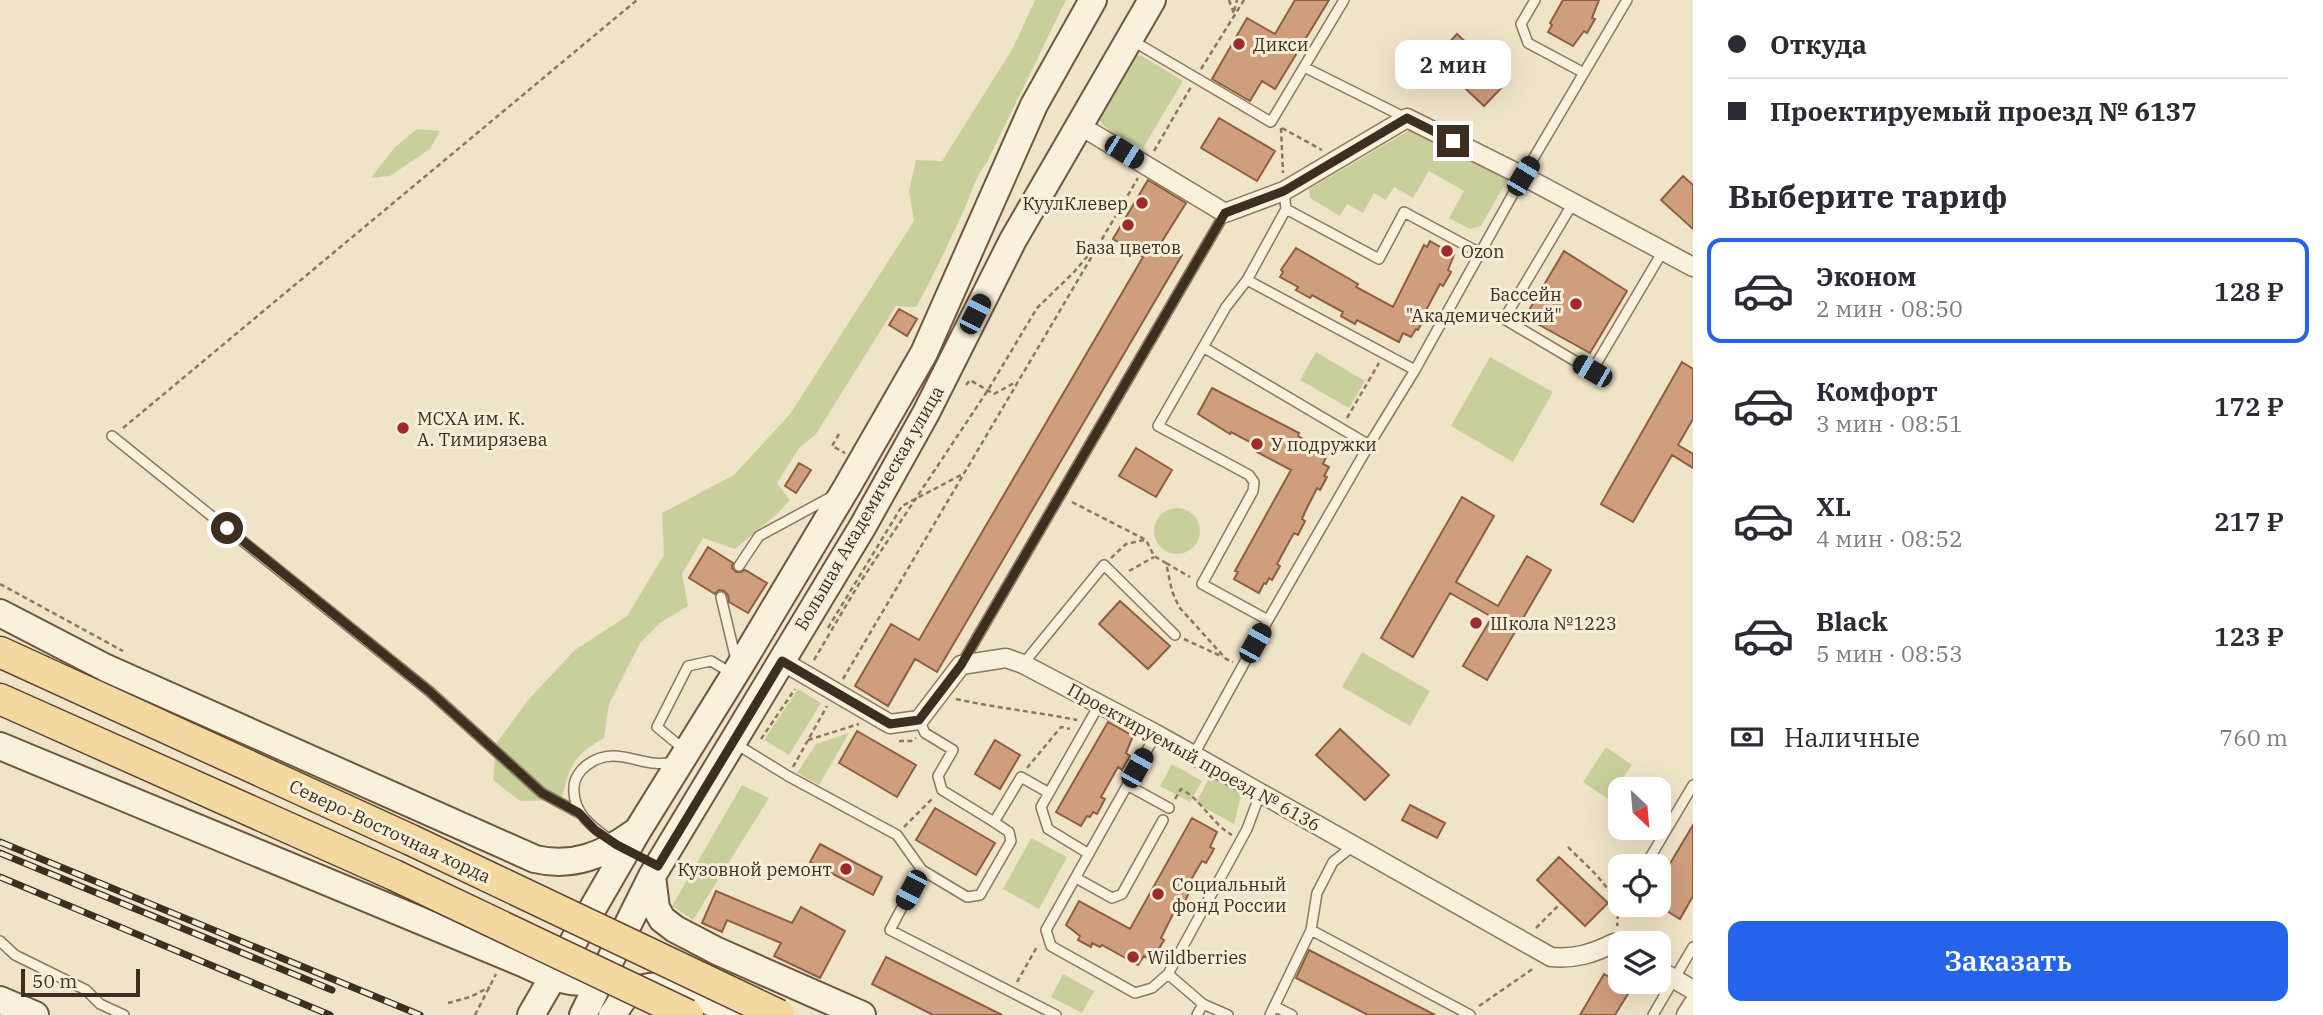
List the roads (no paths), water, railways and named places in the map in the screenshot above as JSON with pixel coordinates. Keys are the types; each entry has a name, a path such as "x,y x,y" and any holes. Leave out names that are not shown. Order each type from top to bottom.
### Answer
{"main road":[{"name":"Большая Академическая улица","path":"583,1015 629,923 640,855 685,755 924,353 1034,105 1093,0"},
{"name":"Большая Академическая улица","path":"531,1015 552,977 640,855 741,748 782,661 913,436 1013,240 1152,0"},
{"path":"0,606 106,668"},
{"path":"0,613 106,668 535,859 550,863 570,863 640,855 656,908 662,919 675,929 717,951 862,1015"},
{"name":"Северо-Восточная хорда","path":"0,652 411,840 779,1015"},
{"path":"0,699 394,875 688,1015"},
{"path":"0,746 552,977 587,984 601,980"},
{"path":"611,1015 626,996 636,990 666,986 684,989 709,1000 731,1015"},
{"path":"0,1000 35,1015"}],"street":[{"path":"1079,125 1225,213 1285,200 1337,158 1407,118 1523,176 1693,267"},
{"name":"Проектируемый проезд № 6136","path":"961,665 1006,658 1023,664 1156,734 1551,957 1571,958 1608,948"},
{"path":"782,661 890,724 922,726 961,665"},
{"path":"611,1015 629,923"},
{"path":"1671,978 1693,990"},
{"path":"1686,1015 1693,1004"}],"lane":[{"path":"1129,39 1271,122 1344,0"},
{"path":"1535,0 1521,24 1528,43 1584,73"},
{"path":"1193,756 1268,620 1627,0"},
{"path":"1304,67 1407,118"},
{"path":"1268,620 1202,584 1253,491 1254,482 1249,475 1158,426 1226,307 1247,280 1285,200 1379,259 1404,212 1480,253"},
{"path":"1573,203 1504,319 1592,371 1662,251"},
{"path":"961,665 1225,213"},
{"path":"1247,280 1415,370"},
{"path":"1203,347 1369,445"},
{"path":"112,436 429,691 542,793 579,813 595,830 640,855"},
{"path":"739,566 759,536 816,507 847,486"},
{"path":"1023,664 1104,565 1175,635"},
{"path":"721,597 736,672"},
{"path":"579,813 573,798 574,782 583,768 594,760 616,755 669,763 685,755 657,727 688,666 710,661 736,672"},
{"path":"1089,854 1048,829 1041,807 1100,705"},
{"path":"741,748 897,835 922,870 967,897 980,895 1011,841 1009,832 942,790 938,776 953,750 922,726"},
{"path":"1156,734 1046,930 1051,946 1135,993 1152,988 1168,974 1241,839 1260,794"},
{"path":"994,822 1021,777 1049,793"},
{"path":"1127,785 1170,808"},
{"path":"1652,854 1693,785"},
{"path":"1076,878 1112,898 1122,894 1163,820"},
{"path":"1292,1015 1272,1011 1311,930 1317,893 1333,862 1353,846"},
{"path":"922,870 890,930 1056,1015"},
{"path":"1311,930 1469,1014"},
{"path":"0,942 15,955 86,990 100,1004 124,1015"},
{"path":"1671,970 1693,947"},
{"path":"1168,974 1203,1004 1228,1015"},
{"path":"1653,1015 1660,994"},
{"path":"1197,1015 1203,1004"}],"railway":[{"path":"0,842 420,1015"},
{"path":"0,853 332,990"},
{"path":"0,877 330,1015"}],"place":[{"name":"Дикси","path":"1239,44"},
{"name":"КуулКлевер","path":"1142,203"},
{"name":"База цветов","path":"1128,225"},
{"name":"Ozon","path":"1447,251"},
{"name":"Бассейн \"Академический\"","path":"1576,304"},
{"name":"МСХА им. К. А. Тимирязева","path":"403,428"},
{"name":"У подружки","path":"1257,444"},
{"name":"Школа №1223","path":"1476,623"},
{"name":"Кузовной ремонт","path":"846,869"},
{"name":"Социальный фонд России","path":"1158,894"},
{"name":"Wildberries","path":"1133,957"}]}
